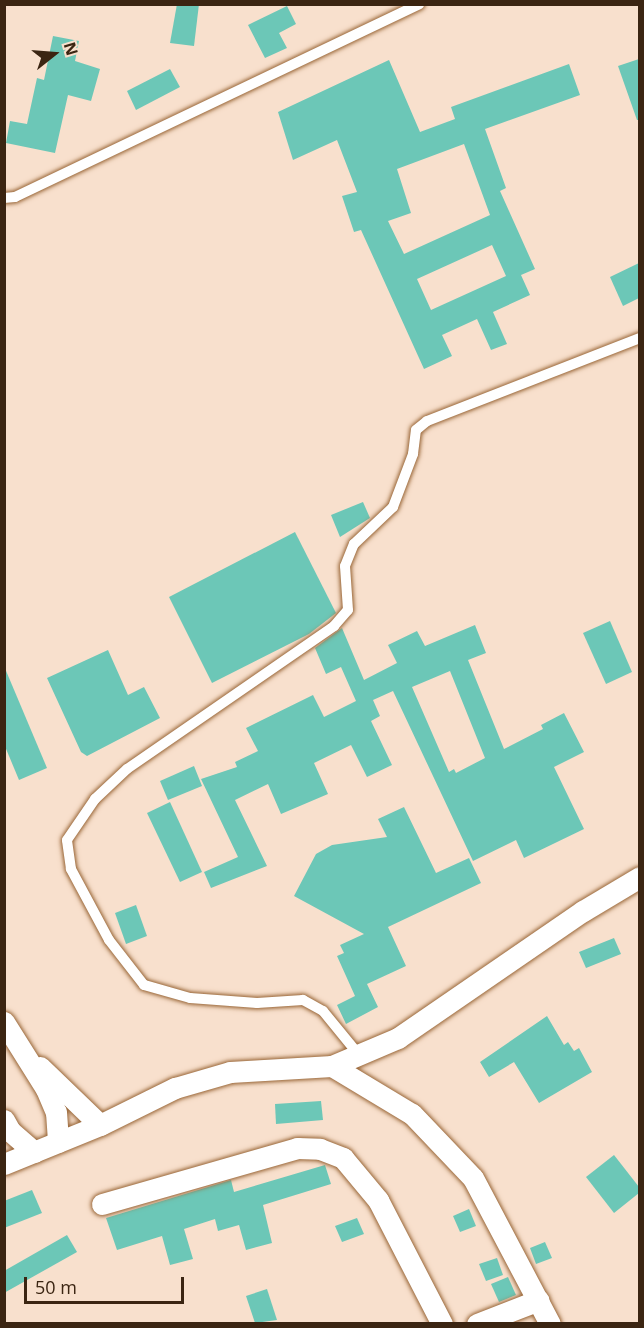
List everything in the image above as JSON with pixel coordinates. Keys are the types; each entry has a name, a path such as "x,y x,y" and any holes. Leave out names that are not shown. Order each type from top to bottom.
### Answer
{"street":[{"path":"4,1164 100,1125 176,1088 230,1072 332,1066 398,1038 583,911 639,877"},
{"path":"4,1022 25,1054 56,1112 58,1142"},
{"path":"25,1054 100,1125"},
{"path":"332,1066 412,1114 473,1178 550,1323"},
{"path":"4,1120 10,1131 34,1152"},
{"path":"102,1204 297,1148 320,1149 343,1158 378,1200 442,1323"},
{"path":"477,1323 539,1300"}],"lane":[{"path":"4,198 15,197 419,4"},
{"path":"359,1055 323,1011 303,1000 257,1003 190,998 144,985 109,940 71,868 67,840 95,799 128,769 334,626 348,610 345,566 354,544 393,507 413,454 416,430 428,421 639,338"}],"building":[{"path":"177,4 199,4 194,46 170,43"},
{"path":"287,6 296,24 279,33 287,48 265,58 248,25"},
{"path":"53,36 79,41 75,61 100,69 91,101 68,95 55,153 6,143 10,121 27,124 37,78 44,80"},
{"path":"639,59 639,120 637,120 618,66"},
{"path":"389,60 420,132 455,119 451,107 569,64 580,95 485,129 506,188 500,191 535,269 521,275 530,295 493,312 507,344 491,350 477,319 442,335 452,356 424,369 361,230 354,232 342,196 357,192 337,140 293,160 278,112","holes":["464,144 490,215 404,254 388,221 411,213 397,169","492,245 506,276 431,310 417,279"]},
{"path":"170,69 180,87 136,110 127,91"},
{"path":"639,263 639,298 623,306 610,277"},
{"path":"363,502 370,518 340,537 331,515"},
{"path":"295,532 336,613 309,634 212,683 169,597"},
{"path":"610,621 632,672 606,684 583,633"},
{"path":"475,625 486,653 468,660 504,749 543,729 541,725 564,713 584,752 554,767 584,829 524,858 516,840 473,861 393,691 373,700 380,716 371,721 392,765 367,777 351,745 314,763 328,794 281,814 268,784 235,800 267,866 211,888 204,872 238,857 201,779 237,767 235,762 258,751 246,728 313,695 324,717 356,701 341,667 326,674 315,648 342,628 364,680 397,663 388,645 417,631 425,646","holes":["450,671 485,758 456,773 454,769 449,772 412,687"]},
{"path":"108,650 128,695 144,687 160,718 87,756 81,752 47,678"},
{"path":"4,666 47,768 19,780 4,744"},
{"path":"194,766 202,786 168,800 160,781"},
{"path":"170,802 202,872 180,882 147,813"},
{"path":"404,807 436,873 469,858 481,883 388,927 406,966 367,984 378,1007 346,1024 337,1005 355,996 337,956 344,953 340,945 364,934 294,896 316,854 332,845 387,837 378,819"},
{"path":"136,905 147,936 126,944 115,913"},
{"path":"614,938 621,954 586,968 579,952"},
{"path":"547,1016 564,1045 568,1042 574,1051 579,1048 592,1072 539,1103 514,1062 489,1077 480,1062"},
{"path":"321,1101 323,1120 276,1124 275,1104"},
{"path":"614,1155 639,1187 639,1193 614,1213 586,1177"},
{"path":"325,1165 331,1184 263,1205 272,1243 246,1250 239,1225 218,1231 215,1219 184,1229 193,1259 170,1265 162,1236 117,1250 106,1218 231,1180 234,1192"},
{"path":"32,1190 42,1213 4,1228 4,1201"},
{"path":"469,1209 476,1226 460,1232 453,1216"},
{"path":"357,1218 364,1234 342,1242 335,1226"},
{"path":"67,1235 77,1252 4,1293 4,1271"},
{"path":"545,1242 552,1258 536,1264 530,1248"},
{"path":"497,1258 503,1275 486,1281 479,1264"},
{"path":"508,1277 516,1295 499,1302 491,1284"},
{"path":"267,1289 277,1320 255,1323 246,1296"}]}
